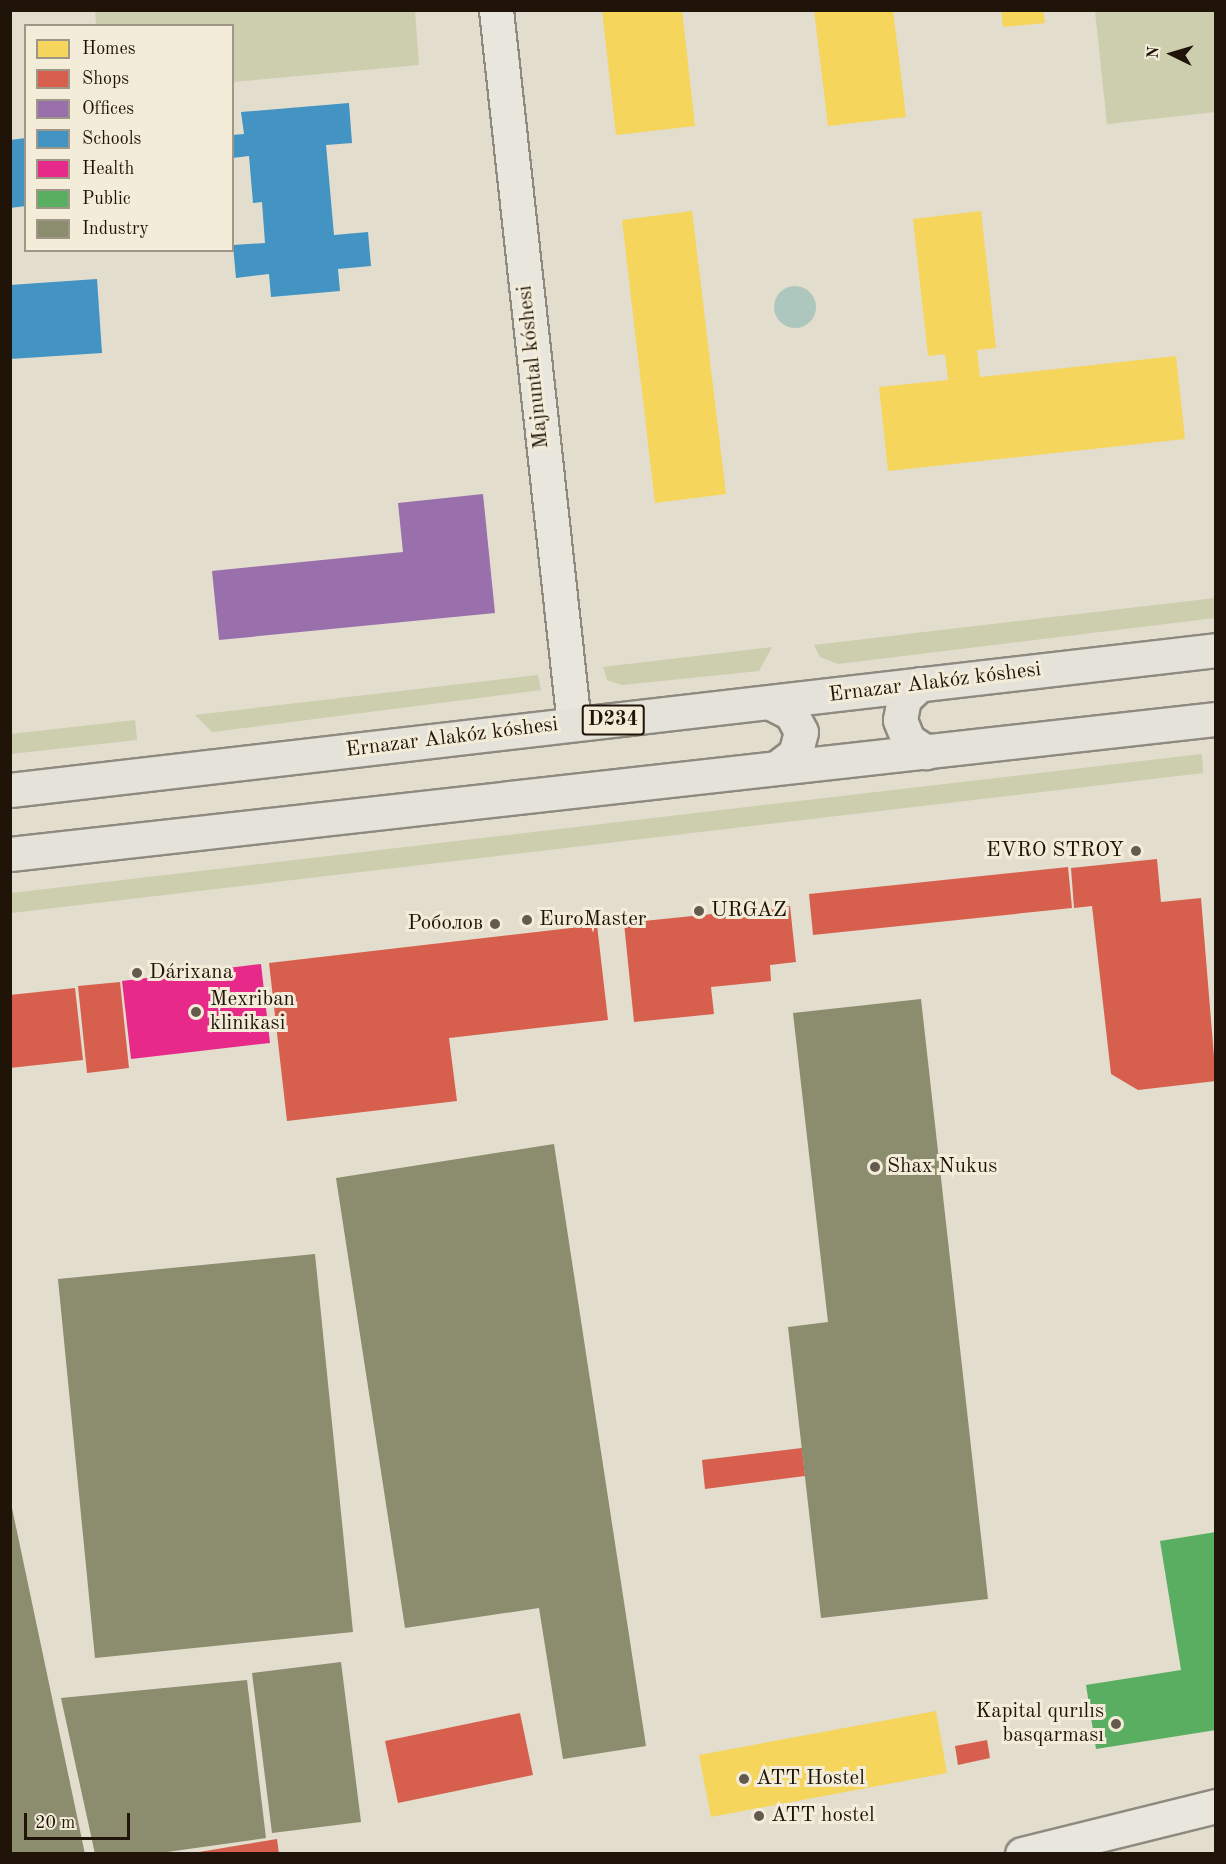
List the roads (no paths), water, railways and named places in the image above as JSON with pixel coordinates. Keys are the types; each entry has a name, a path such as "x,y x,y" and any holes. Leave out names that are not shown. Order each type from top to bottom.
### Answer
{"main road":[{"name":"Ernazar Alakóz kóshesi","path":"10,790 1215,650"},
{"path":"920,684 904,699 900,720 908,740 926,752"},
{"path":"771,703 791,713 801,732 795,754 778,767"},
{"path":"10,854 1215,719"}],"street":[{"name":"Majnuntal kóshesi","path":"496,10 574,724"},
{"path":"1022,1854 1215,1806"}],"water":[{"path":"795,286 810,292 816,307 810,322 795,328 780,322 774,307 780,292"}],"place":[{"name":"EVRO STROY","path":"1136,851"},
{"name":"URGAZ","path":"699,911"},
{"name":"EuroMaster","path":"527,920"},
{"name":"Роболов","path":"495,924"},
{"name":"Dárixana","path":"137,973"},
{"name":"Mexriban klinikasi","path":"196,1012"},
{"name":"Shax Nukus","path":"875,1167"},
{"name":"Kapital qurılıs basqarması","path":"1116,1724"},
{"name":"ATT Hostel","path":"744,1779"},
{"name":"ATT hostel","path":"759,1816"}]}
